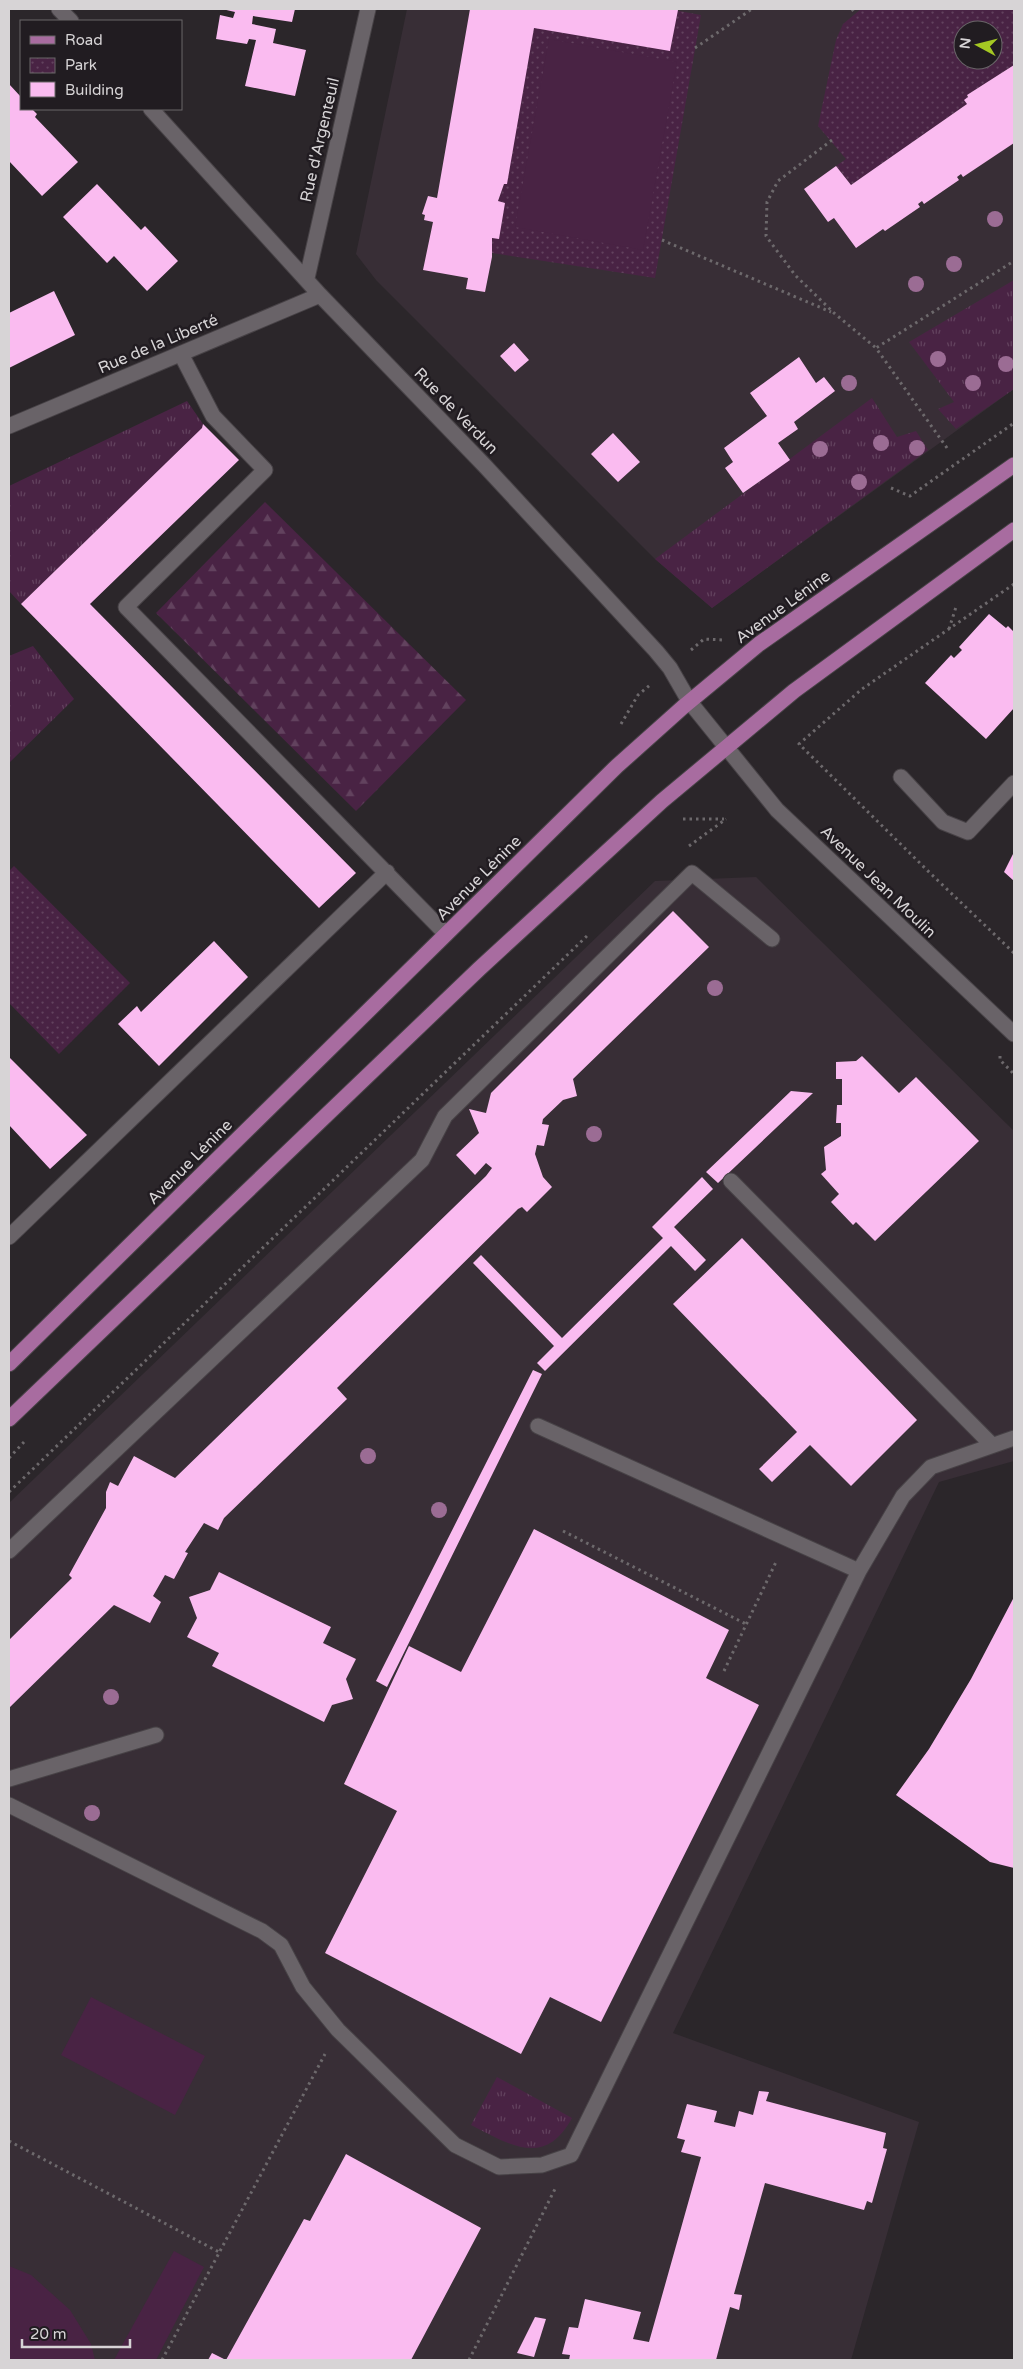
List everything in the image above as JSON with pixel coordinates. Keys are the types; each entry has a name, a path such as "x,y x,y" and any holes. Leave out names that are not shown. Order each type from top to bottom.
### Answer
{"main road":[{"name":"Avenue Lénine","path":"9,1364 617,766 689,701 759,644 1014,465"},
{"path":"9,1419 479,968 656,806 794,691 1014,530"}],"street":[{"path":"59,9 69,20"},
{"name":"Rue d'Argenteuil","path":"307,278 368,9"},
{"name":"Rue de Verdun","path":"152,110 307,278 320,295 485,466 656,651 670,668 689,701 725,747"},
{"name":"Rue de la Liberté","path":"9,426 320,295"},
{"path":"181,354 213,416 266,470 126,606 446,934"},
{"name":"Avenue Jean Moulin","path":"725,747 777,810 1014,1034"},
{"path":"901,777 943,822 968,832 1014,783"},
{"path":"9,1237 387,872"},
{"path":"9,1551 422,1160 445,1116 692,873 772,939"},
{"path":"731,1181 991,1444"},
{"path":"538,1426 859,1571"},
{"path":"9,1805 262,1931 281,1945 303,1986 338,2030 455,2145 499,2168 542,2165 571,2155 859,1571 903,1496 931,1468 991,1444 1014,1438"},
{"path":"9,1779 156,1735"}],"path":[{"path":"695,48 752,9"},
{"path":"832,140 778,181 766,202 766,236 795,274 834,313 876,348 947,448"},
{"path":"662,240 834,313"},
{"path":"876,348 1014,261"},
{"path":"891,488 910,496 1014,423"},
{"path":"1014,584 862,689 799,744 930,874 1014,953"},
{"path":"684,656 704,639"},
{"path":"617,732 638,695 654,682"},
{"path":"679,819 726,820 682,851"},
{"path":"9,1492 488,1029 596,928"},
{"path":"562,1531 746,1624"},
{"path":"724,1671 788,1538"},
{"path":"162,2360 338,2030"},
{"path":"9,2141 218,2252"},
{"path":"469,2360 571,2155"}],"shaded area":[{"path":"407,9 1014,9 1014,389 712,608 655,559 376,280 356,254"},
{"path":"756,877 1014,1131 1014,1461 939,1482 673,2033 919,2122 851,2360 9,2360 9,1503 655,881"}],"green space":[{"path":"526,9 625,9 667,17 668,9 701,15 655,278 492,253 492,206 498,201 505,182 496,180"},
{"path":"861,9 1014,9 1014,65 967,95 967,104 851,185 836,166 846,159 818,126 836,40 843,24"},
{"path":"549,39 677,62 643,250 515,227"},
{"path":"1014,280 1014,389 956,429 938,409 954,402 909,342"},
{"path":"872,398 897,437 916,431 928,450 712,608 655,559"},
{"path":"187,401 203,424 202,428 21,604 9,591 9,486"},
{"path":"265,502 466,700 356,811 156,613"},
{"path":"33,646 74,699 9,763 9,656"},
{"path":"14,866 130,983 59,1054 9,1003 9,871"},
{"path":"91,1997 205,2056 175,2115 61,2055"},
{"path":"497,2077 572,2118 562,2133 550,2143 526,2148 513,2145 471,2125"},
{"path":"174,2251 204,2267 156,2360 114,2360"},
{"path":"9,2266 31,2275 70,2310 91,2344 95,2360 9,2360"}],"building":[{"path":"222,9 295,9 292,22 253,16 252,24 276,29 273,43 306,50 295,96 245,86 256,40 249,39 247,44 216,39 220,15 233,18 235,12"},
{"path":"470,9 678,10 670,51 534,28 507,184 504,184 498,201 505,203 499,239 492,238 492,257 485,292 466,289 468,278 423,270 433,222 424,220 425,215 422,214 428,196 437,198"},
{"path":"1014,65 1014,143 963,177 961,174 957,177 959,180 924,204 922,201 918,204 920,207 885,231 883,229 856,248 834,218 828,222 804,189 836,166 851,185 967,104 964,100 968,97 967,95"},
{"path":"9,84 20,96 20,110 33,110 37,114 35,117 78,162 42,196 9,161"},
{"path":"97,184 141,230 145,226 178,261 147,291 114,256 107,263 63,217"},
{"path":"54,291 75,335 9,368 9,313"},
{"path":"514,343 529,360 515,372 500,356"},
{"path":"799,357 816,383 824,377 835,391 794,422 798,429 778,443 790,460 743,493 725,468 733,462 724,448 767,416 750,393"},
{"path":"203,424 239,460 90,604 356,873 319,908 21,604 202,428"},
{"path":"613,433 640,462 618,482 591,454"},
{"path":"989,614 1014,632 1014,708 986,739 925,683 951,655 954,658 962,650 959,647"},
{"path":"1014,852 1014,881 1004,872"},
{"path":"673,911 709,947 573,1079 577,1096 563,1100 543,1119 542,1124 549,1125 544,1146 537,1145 535,1154 543,1177 552,1187 527,1212 522,1207 518,1209 337,1388 347,1399 224,1518 218,1530 204,1523 185,1552 188,1553 174,1579 165,1575 153,1596 161,1602 150,1623 114,1605 9,1708 9,1640 72,1578 69,1575 106,1508 106,1492 110,1482 118,1486 134,1456 175,1478 486,1176 492,1168 486,1163 475,1175 456,1155 479,1133 469,1109 486,1113 491,1093"},
{"path":"214,941 248,977 159,1066 118,1024 137,1006 141,1012"},
{"path":"862,1056 899,1093 916,1077 979,1141 875,1241 856,1222 853,1225 831,1202 839,1194 821,1174 826,1170 824,1147 841,1136 841,1123 836,1123 837,1105 842,1105 842,1079 836,1079 836,1062 856,1061"},
{"path":"9,1057 87,1135 50,1169 9,1125"},
{"path":"791,1091 813,1093 718,1183 706,1172"},
{"path":"702,1177 713,1189 674,1227 706,1260 695,1271 671,1246 545,1371 537,1363 554,1346 473,1263 481,1255 562,1338 663,1238 652,1227"},
{"path":"742,1238 917,1420 851,1486 810,1445 772,1482 759,1469 797,1432 673,1304"},
{"path":"533,1370 542,1374 387,1687 376,1681"},
{"path":"534,1529 729,1630 706,1678 759,1705 601,2022 550,1997 521,2054 325,1953 397,1811 344,1784 409,1646 461,1672"},
{"path":"219,1572 331,1627 323,1643 356,1659 346,1679 353,1699 332,1705 324,1722 212,1666 219,1653 187,1637 197,1618 189,1597 210,1590"},
{"path":"1014,1597 1014,1868 990,1862 896,1795 929,1749 971,1679"},
{"path":"759,2091 769,2092 766,2101 886,2133 883,2148 887,2149 872,2203 867,2201 864,2210 765,2183 734,2294 742,2295 739,2310 730,2307 716,2360 569,2360 570,2355 562,2354 569,2327 578,2328 585,2299 641,2312 633,2339 649,2342 701,2157 681,2152 685,2140 677,2138 687,2104 717,2111 714,2122 735,2127 739,2111 753,2115"},
{"path":"346,2154 481,2228 411,2360 226,2360 304,2219 310,2221"},
{"path":"535,2317 546,2319 534,2357 517,2353"},
{"path":"212,2353 226,2360 208,2360"}]}
